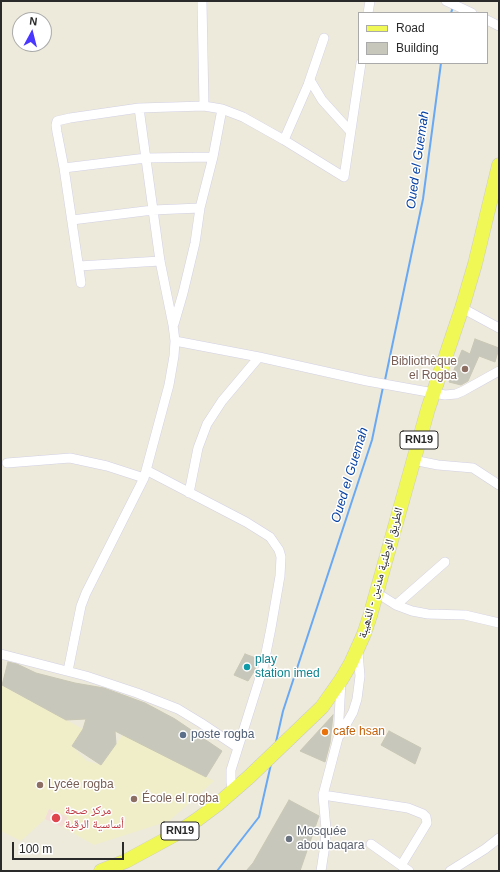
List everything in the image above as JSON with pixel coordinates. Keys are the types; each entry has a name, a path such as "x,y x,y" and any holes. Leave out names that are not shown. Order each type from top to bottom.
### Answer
{"main road":[{"name":"الطريق الوطنية مدنين - الذهيبة","path":"101,871 126,861 174,835 198,819 233,792 322,707 342,680 358,650 370,616 433,393 462,308 490,204 499,164"}],"street":[{"path":"368,12 370,1"},
{"path":"446,1 470,12"},
{"path":"202,2 204,106"},
{"path":"488,20 499,26"},
{"path":"284,140 310,80 324,38"},
{"path":"81,283 64,168 57,132 57,121 138,108 204,106 222,109 243,117 344,177 361,64"},
{"path":"310,80 322,100 350,131"},
{"path":"68,671 86,593 145,474 169,385 175,341 160,261 138,108"},
{"path":"173,325 183,293 222,109"},
{"path":"64,168 146,158 213,157"},
{"path":"72,220 153,210 200,208"},
{"path":"79,266 160,261"},
{"path":"462,308 499,328"},
{"path":"175,341 445,395 456,394 474,386 499,371"},
{"path":"189,493 198,448 207,424 222,401 259,357"},
{"path":"7,463 70,458 145,474 189,493 246,522 270,537 276,544 281,557 280,576 272,628 264,661 231,770 230,777 233,792"},
{"path":"413,460 438,465 473,468 499,484"},
{"path":"396,605 445,562"},
{"path":"376,592 396,605 412,611 428,614 466,615 499,623"},
{"path":"338,738 357,699 360,676 358,650"},
{"path":"1,654 68,671 132,691 178,710 201,723 237,747"},
{"path":"321,871 326,829 323,795 338,738 342,680"},
{"path":"323,795 408,808 423,814 426,817 427,822 402,864"},
{"path":"450,871 488,847 499,838"},
{"path":"371,844 402,864 409,871"}],"shaded area":[{"path":"1,685 83,729 72,746 87,761 101,765 123,734 214,781 169,821 94,845 62,827 67,817 49,809 45,819 21,841 1,831"},
{"name":"مركز صحة أساسية الرقبة","path":"49,809 68,817 62,827 45,819"}],"building":[{"path":"475,339 499,348 495,362 479,356 468,381 461,385 449,382 462,350 470,354"},
{"name":"play station imed","path":"245,654 256,658 255,670 248,681 234,675"},
{"path":"8,662 17,664 36,673 75,683 104,688 145,703 175,719 222,751 206,777 115,731 116,744 101,765 72,746 83,729 86,719 66,720 2,685"},
{"name":"cafe hsan","path":"333,715 330,743 325,762 300,751"},
{"path":"389,731 421,748 415,764 381,745"},
{"name":"Mosquée abou baqara","path":"289,800 319,816 300,871 246,871 253,863"}],"waterway":[{"name":"Oued el Guemah","path":"451,12 453,7"},
{"name":"Oued el Guemah","path":"385,380 423,199 441,64"},
{"name":"Oued el Guemah","path":"276,742 283,711 372,440 383,387"},
{"name":"Oued el Guemah","path":"217,871 259,817 271,764"}],"place":[{"name":"Bibliothèque el Rogba","path":"465,369"},
{"name":"play station imed","path":"247,667"},
{"name":"cafe hsan","path":"325,732"},
{"name":"poste rogba","path":"183,735"},
{"name":"Lycée rogba","path":"40,785"},
{"name":"École el rogba","path":"134,799"},
{"name":"مركز صحة أساسية الرقبة","path":"56,818"},
{"name":"Mosquée abou baqara","path":"289,839"}]}
